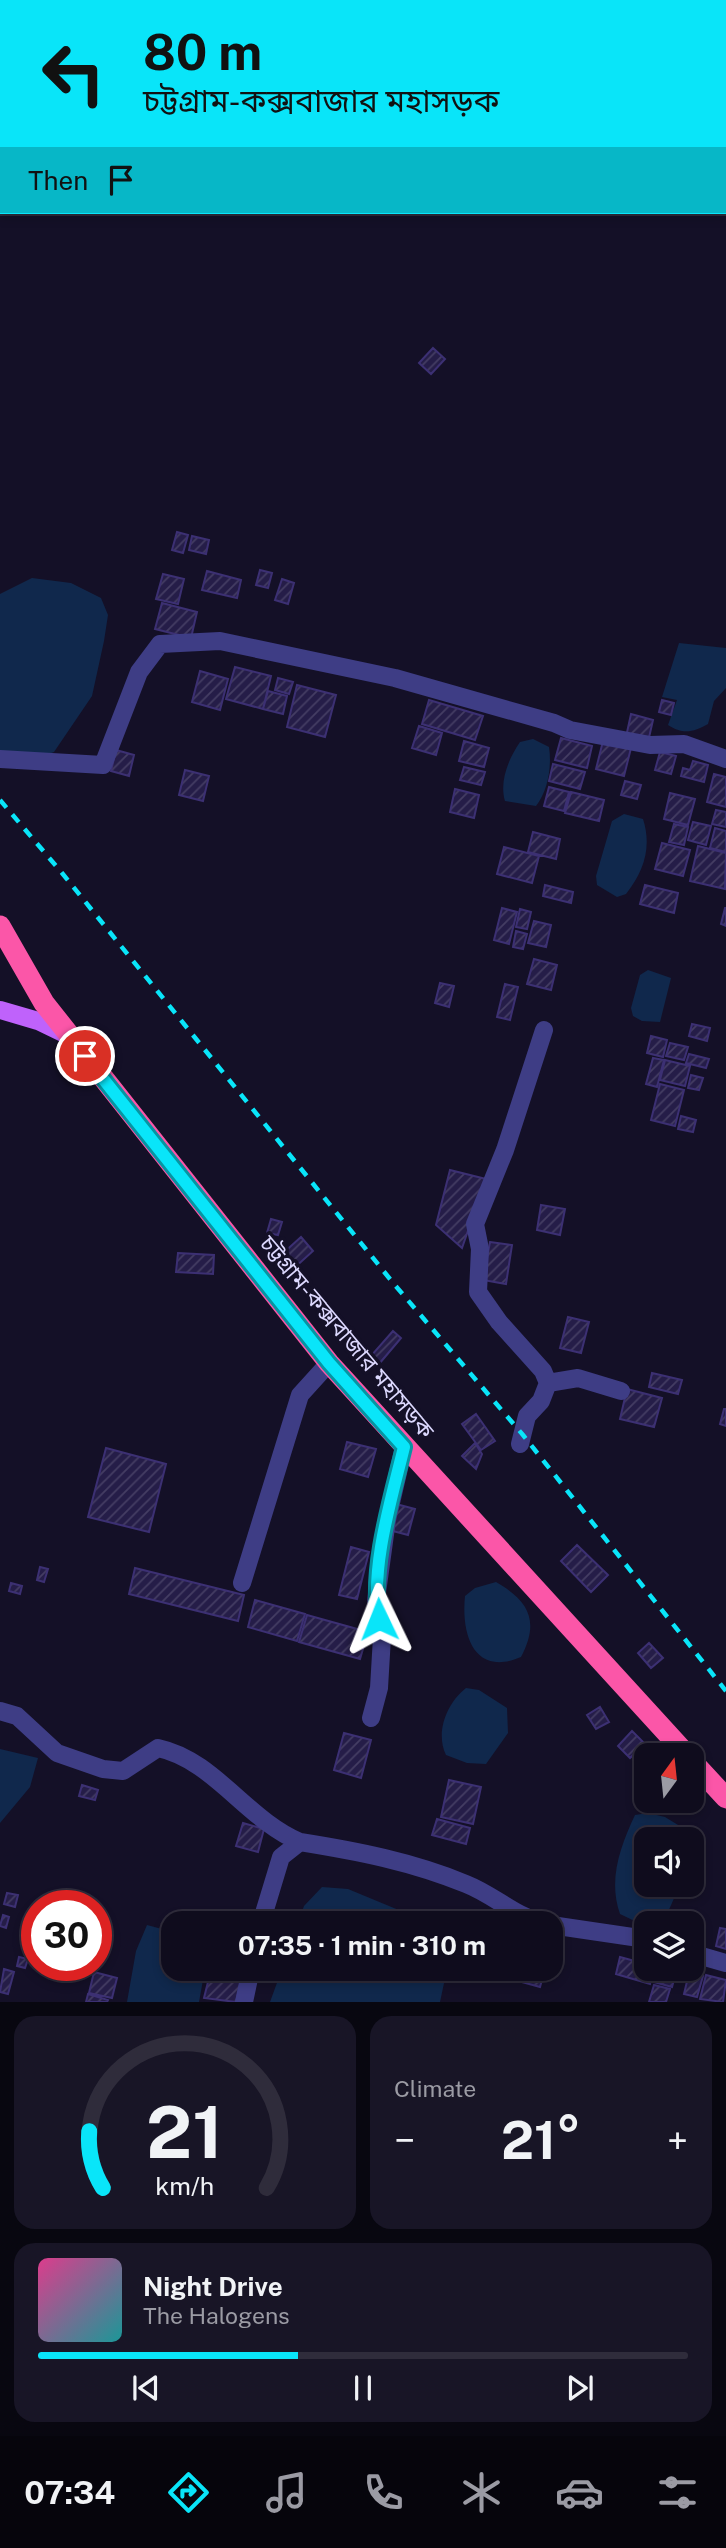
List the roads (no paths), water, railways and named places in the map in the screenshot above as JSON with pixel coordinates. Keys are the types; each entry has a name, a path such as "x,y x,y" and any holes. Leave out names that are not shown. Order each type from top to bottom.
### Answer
{"highway":[{"name":"চট্টগ্রাম-কক্সবাজার মহাসড়ক","path":"0,926 44,1003 329,1363 676,1743"},
{"path":"704,1774 726,1798"}],"main road":[{"path":"0,1010 38,1021 69,1036"}],"street":[{"path":"0,759 103,765 139,672 160,645 220,641 395,678 554,723 570,730 650,745 684,744 726,759"},
{"path":"520,1444 527,1416 541,1401 548,1383 543,1371 499,1322 478,1292 480,1249 475,1224 505,1150 544,1030"},
{"path":"242,1583 300,1395 329,1363"},
{"path":"548,1383 578,1378 621,1391"},
{"path":"371,1718 379,1688 382,1637 376,1600 387,1520 404,1447"},
{"path":"0,1711 18,1716 57,1753 103,1769 122,1771 158,1748 174,1751 191,1760 263,1821 300,1842 381,1856 448,1877 470,1886 510,1911"},
{"path":"265,1911 281,1857 300,1842"},
{"path":"563,1927 634,1937"},
{"path":"704,1956 726,1963"},
{"path":"244,2002 248,1981"}],"water":[{"path":"32,578 71,583 101,598 108,615 92,696 54,752 31,761 0,756 0,594"},
{"path":"679,643 726,648 726,688 714,701 708,724 688,731 668,725 677,700 662,697"},
{"path":"533,739 549,747 550,762 544,793 536,806 505,801 504,778 512,755 520,742"},
{"path":"624,814 643,819 647,839 645,858 638,877 626,894 617,897 597,885 596,876 612,821"},
{"path":"648,970 671,978 660,1022 642,1021 633,1016 631,1008 640,975"},
{"path":"496,1582 523,1605 530,1622 530,1633 521,1657 505,1662 482,1657 474,1649 465,1625 465,1596 475,1588"},
{"path":"466,1688 479,1690 507,1708 508,1733 486,1764 467,1763 446,1755 443,1746 442,1728 448,1710"},
{"path":"0,1749 38,1758 30,1787 0,1823"},
{"path":"648,1813 665,1817 681,1827 634,1827 634,1897 675,1897 668,1911 634,1911 634,1921 620,1914 615,1889 620,1851 635,1815"},
{"path":"322,1887 348,1889 401,1911 302,1911"},
{"path":"147,1925 161,1929 161,1981 203,1981 199,2002 127,2002 136,1951"},
{"path":"278,1981 444,1981 440,2002 270,2002"}],"railway":[{"path":"0,800 394,1284 523,1435 726,1691"}]}
